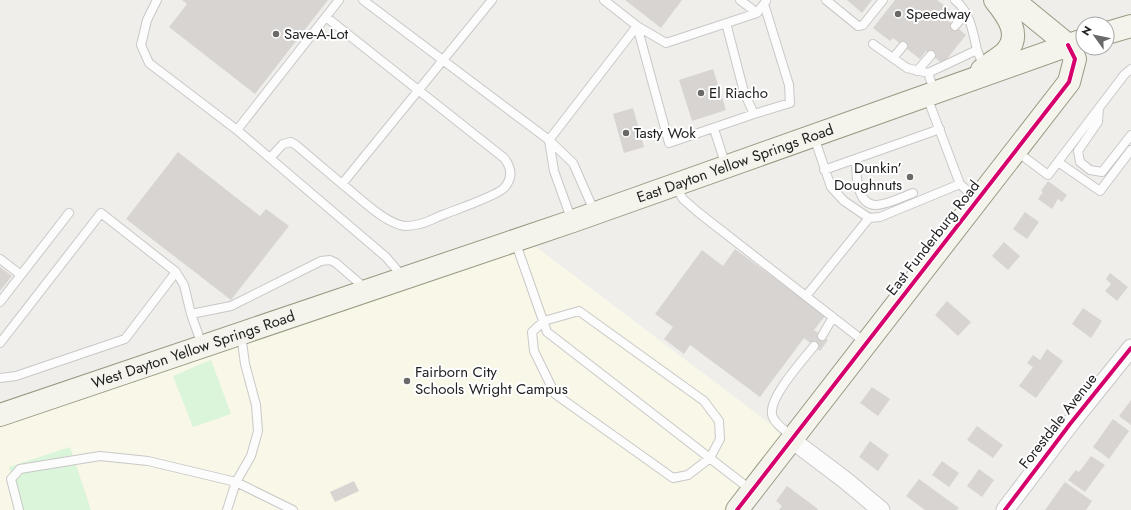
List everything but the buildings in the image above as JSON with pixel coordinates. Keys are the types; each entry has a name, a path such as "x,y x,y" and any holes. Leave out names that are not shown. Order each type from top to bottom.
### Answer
{"main road":[{"path":"964,84 981,59 1005,52 1012,39 1012,25 995,0"},
{"path":"1013,0 1075,42"},
{"path":"1115,31 1131,26"},
{"name":"East Dayton Yellow Springs Road","path":"387,285 964,84 1075,43"},
{"name":"East Funderburg Road","path":"737,510 1069,82 1075,56"},
{"name":"West Dayton Yellow Springs Road","path":"0,415 387,285"}],"street":[{"name":"Forestdale Avenue","path":"1004,510 1131,348"},
{"path":"792,439 881,510"}],"lane":[{"path":"157,0 148,20 141,45 149,62 237,130 386,257 387,285 330,260 321,261 231,306 191,314"},
{"path":"237,130 338,0"},
{"path":"363,0 549,140 573,162 596,213"},
{"path":"342,184 492,0"},
{"path":"604,0 637,26 666,43 757,13 766,2"},
{"path":"740,0 757,13"},
{"path":"826,0 858,26 863,25 884,0"},
{"path":"873,44 907,68 928,73 981,59 972,25 962,5 955,0"},
{"path":"637,26 669,143 790,103 789,85 766,2"},
{"path":"955,26 966,13"},
{"path":"270,158 283,144 291,142 384,218 405,226 420,224 490,196 503,188 511,173 509,165 504,158 326,17"},
{"path":"726,23 744,92 754,114"},
{"path":"573,221 554,171 549,140 637,26"},
{"path":"893,58 903,46"},
{"path":"918,71 931,55"},
{"path":"1016,151 1048,175 1124,75 1131,69"},
{"path":"928,73 931,95 940,129 960,184 977,200"},
{"path":"1099,108 1098,122 1078,152 1080,162 1090,170 1102,172 1131,135"},
{"path":"714,129 727,166"},
{"path":"824,170 940,129"},
{"path":"814,136 830,187 844,201 869,218 880,217 960,184"},
{"path":"1058,162 1100,191 1131,150"},
{"path":"856,159 856,180 865,200 870,204 881,204 913,193"},
{"path":"675,185 683,199 699,213 867,343"},
{"path":"0,302 69,213"},
{"path":"0,343 100,213 176,272 184,285 191,314 202,346"},
{"path":"806,296 869,218"},
{"path":"515,240 547,332 752,490"},
{"path":"0,259 21,275"},
{"path":"0,378 16,376 125,339 176,272"},
{"path":"580,311 704,401 719,421 720,439 710,458 688,475 673,478 556,394 534,351 532,332 544,321 580,311"},
{"path":"822,336 833,317"},
{"path":"227,510 236,482 251,456 258,431 256,405 245,364 241,334"},
{"path":"792,439 776,423 772,414 774,401 782,387 814,346"},
{"path":"19,510 11,479 20,469 100,456 148,461 236,482 293,510"}],"shaded area":[{"name":"Fairborn City Schools Wright Campus","path":"524,238 792,440 737,510 0,510 0,415"}],"green space":[{"path":"211,360 231,414 193,427 173,376"},
{"path":"70,447 91,510 23,510 9,467"}],"cycle path":[{"path":"737,510 1069,82 1075,59 1068,45"},
{"path":"1005,510 1070,424 1131,348"}],"place":[{"name":"Speedway","path":"898,14"},
{"name":"Save-A-Lot","path":"276,34"},
{"name":"El Riacho","path":"701,93"},
{"name":"Tasty Wok","path":"626,133"},
{"name":"Dunkin’ Doughnuts","path":"910,177"},
{"name":"Fairborn City Schools Wright Campus","path":"407,381"}]}
